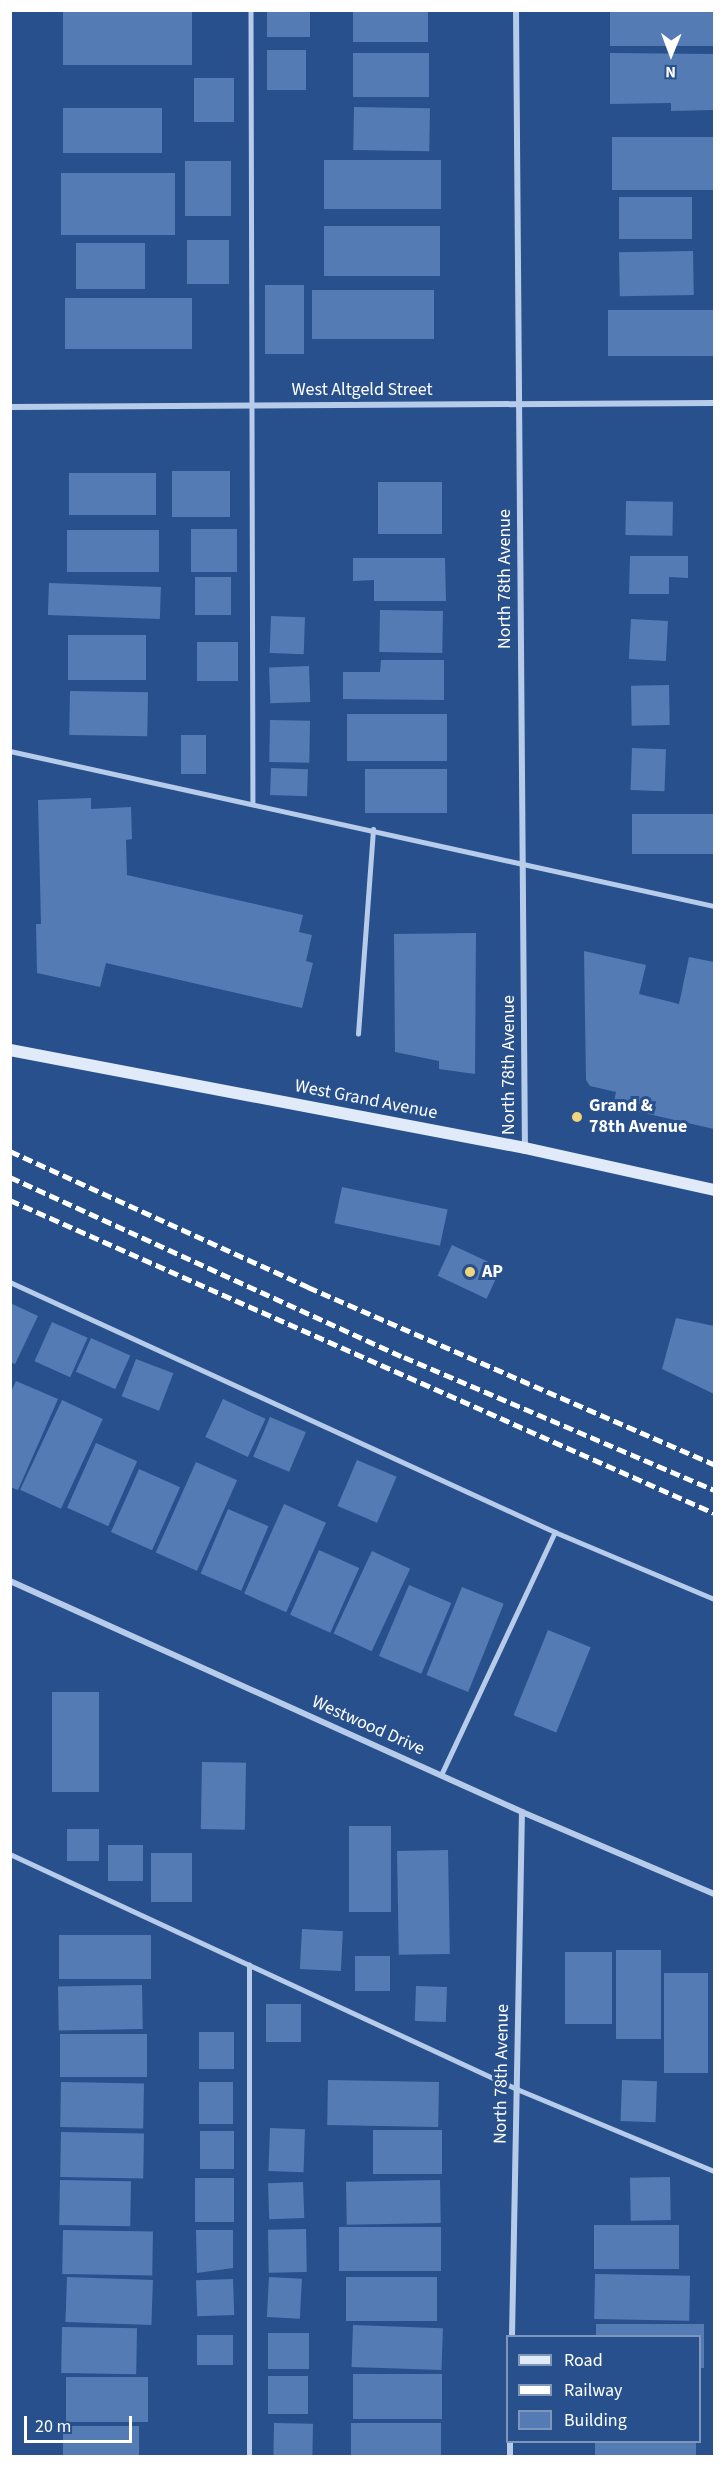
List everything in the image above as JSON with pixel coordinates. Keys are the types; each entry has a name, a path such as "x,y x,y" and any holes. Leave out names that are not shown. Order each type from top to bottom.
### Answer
{"main road":[{"name":"West Grand Avenue","path":"10,1050 525,1148 714,1190"}],"street":[{"name":"North 78th Avenue","path":"516,10 525,1148"},
{"name":"West Altgeld Street","path":"10,407 714,404"},
{"name":"Westwood Drive","path":"10,1581 441,1776 714,1894"},
{"name":"North 78th Avenue","path":"512,2335 522,1812"}],"lane":[{"path":"251,10 254,406 253,804"},
{"path":"10,751 523,862 714,906"},
{"path":"358,1034 373,830"},
{"path":"10,1282 555,1532 714,1599"},
{"path":"441,1776 555,1532"},
{"path":"10,1854 517,2089 714,2171"},
{"path":"249,1965 249,2457"}],"building":[{"path":"63,10 192,10 192,65 63,65"},
{"path":"267,10 310,10 310,37 267,37"},
{"path":"353,10 428,10 428,42 353,42"},
{"path":"610,10 714,10 714,46 610,46"},
{"path":"267,50 306,50 306,90 267,90"},
{"path":"353,53 429,53 429,97 353,97"},
{"path":"610,53 714,54 714,110 671,111 671,103 610,104"},
{"path":"194,78 234,78 234,122 194,122"},
{"path":"354,107 430,108 429,151 353,150"},
{"path":"63,108 162,108 162,153 63,153"},
{"path":"612,137 714,137 714,190 612,190"},
{"path":"324,160 441,160 441,209 324,209"},
{"path":"185,161 231,161 231,216 185,216"},
{"path":"61,173 175,173 175,235 61,235"},
{"path":"619,197 692,197 692,239 619,239"},
{"path":"324,226 440,226 440,276 324,276"},
{"path":"187,240 229,240 229,284 187,284"},
{"path":"76,243 145,243 145,289 76,289"},
{"path":"693,251 694,295 620,296 619,252"},
{"path":"265,285 304,285 304,354 265,354"},
{"path":"312,290 434,290 434,339 312,339"},
{"path":"65,298 192,298 192,349 65,349"},
{"path":"608,310 714,310 714,356 608,356"},
{"path":"172,471 230,471 230,517 172,517"},
{"path":"69,473 156,473 156,515 69,515"},
{"path":"378,482 442,482 442,534 378,534"},
{"path":"626,501 673,502 672,536 625,535"},
{"path":"191,529 237,529 237,572 191,572"},
{"path":"67,530 159,530 159,572 67,572"},
{"path":"630,556 688,556 688,578 669,577 669,594 629,594"},
{"path":"353,558 445,558 446,601 374,601 374,580 353,581"},
{"path":"195,577 231,577 231,615 195,615"},
{"path":"49,583 161,587 160,619 48,615"},
{"path":"380,610 443,611 442,653 379,652"},
{"path":"271,616 305,617 304,654 270,653"},
{"path":"631,619 668,621 666,661 629,659"},
{"path":"68,635 146,635 146,680 68,680"},
{"path":"197,642 238,642 238,681 197,681"},
{"path":"381,660 444,660 444,700 343,699 343,672 380,672"},
{"path":"309,666 310,702 270,703 269,667"},
{"path":"669,685 670,725 632,726 631,686"},
{"path":"70,691 148,692 147,736 69,735"},
{"path":"347,714 447,714 447,761 347,761"},
{"path":"270,720 310,721 309,763 269,762"},
{"path":"181,735 206,735 206,774 181,774"},
{"path":"632,748 666,749 665,791 631,790"},
{"path":"271,768 308,769 307,796 270,795"},
{"path":"365,769 447,769 447,813 365,813"},
{"path":"91,798 91,809 131,807 132,839 126,840 127,875 303,915 299,932 312,935 306,961 313,963 302,1008 106,963 100,987 37,973 36,924 41,924 38,800"},
{"path":"632,814 714,814 714,854 632,854"},
{"path":"476,933 475,1074 439,1069 439,1061 395,1052 394,934"},
{"path":"584,951 646,965 639,994 679,1004 689,957 714,962 714,1129 613,1106 616,1092 590,1086 586,1080"},
{"name":"AP","path":"342,1187 448,1209 440,1246 334,1223"},
{"name":"AP","path":"452,1245 501,1268 487,1299 438,1276"},
{"path":"10,1303 38,1316 15,1364 10,1362"},
{"path":"676,1318 714,1326 714,1394 662,1369"},
{"path":"52,1322 88,1338 70,1377 35,1361"},
{"path":"91,1338 130,1355 115,1389 76,1372"},
{"path":"136,1359 173,1373 159,1411 122,1396"},
{"path":"16,1381 58,1399 18,1490 10,1487 10,1394"},
{"path":"223,1399 266,1419 248,1457 205,1437"},
{"path":"62,1400 103,1419 61,1509 20,1490"},
{"path":"270,1417 306,1432 289,1472 253,1457"},
{"path":"96,1443 137,1461 108,1526 67,1508"},
{"path":"357,1460 397,1477 377,1523 337,1506"},
{"path":"196,1462 237,1480 197,1571 156,1552"},
{"path":"139,1469 180,1487 152,1550 111,1532"},
{"path":"284,1504 326,1523 286,1612 244,1594"},
{"path":"228,1509 269,1526 241,1591 201,1573"},
{"path":"319,1550 359,1568 330,1633 290,1615"},
{"path":"372,1551 410,1569 372,1651 334,1633"},
{"path":"409,1585 451,1603 421,1674 379,1656"},
{"path":"462,1587 504,1604 468,1692 426,1675"},
{"path":"548,1630 591,1647 556,1733 514,1715"},
{"path":"52,1692 99,1692 99,1792 52,1792"},
{"path":"202,1762 246,1763 245,1830 201,1829"},
{"path":"349,1826 391,1826 391,1912 349,1912"},
{"path":"67,1829 99,1829 99,1861 67,1861"},
{"path":"108,1845 143,1845 143,1881 108,1881"},
{"path":"448,1850 450,1954 399,1955 397,1851"},
{"path":"151,1853 192,1853 192,1902 151,1902"},
{"path":"302,1929 343,1931 341,1971 300,1969"},
{"path":"59,1935 151,1935 151,1979 59,1979"},
{"path":"616,1950 661,1950 661,2039 616,2039"},
{"path":"565,1952 612,1952 612,2024 565,2024"},
{"path":"355,1956 390,1956 390,1991 355,1991"},
{"path":"664,1973 708,1973 708,2073 664,2073"},
{"path":"142,1985 143,2029 59,2030 58,1986"},
{"path":"416,1986 447,1987 446,2022 415,2021"},
{"path":"266,2004 301,2004 301,2042 266,2042"},
{"path":"199,2032 234,2032 234,2069 199,2069"},
{"path":"60,2034 147,2034 147,2077 60,2077"},
{"path":"328,2080 439,2082 438,2127 327,2125"},
{"path":"622,2080 657,2081 656,2122 621,2121"},
{"path":"61,2082 144,2083 143,2128 60,2127"},
{"path":"199,2082 233,2082 233,2124 199,2124"},
{"path":"270,2128 305,2129 303,2172 268,2171"},
{"path":"373,2130 442,2130 442,2174 373,2174"},
{"path":"200,2131 234,2131 234,2169 200,2169"},
{"path":"61,2132 144,2133 143,2178 60,2177"},
{"path":"670,2177 671,2220 631,2221 630,2178"},
{"path":"195,2178 234,2178 234,2222 195,2222"},
{"path":"60,2180 131,2181 130,2226 59,2225"},
{"path":"440,2180 441,2223 347,2225 346,2182"},
{"path":"303,2182 304,2218 269,2219 268,2183"},
{"path":"594,2225 679,2225 679,2269 594,2269"},
{"path":"339,2227 441,2227 441,2271 339,2271"},
{"path":"306,2229 307,2272 269,2273 268,2230"},
{"path":"63,2230 153,2232 152,2276 62,2274"},
{"path":"196,2230 233,2230 233,2268 197,2273"},
{"path":"595,2274 690,2276 689,2321 594,2319"},
{"path":"67,2277 153,2280 151,2325 65,2322"},
{"path":"269,2277 302,2279 300,2319 267,2317"},
{"path":"346,2277 437,2277 437,2321 346,2321"},
{"path":"233,2279 234,2315 197,2316 196,2280"},
{"path":"596,2324 704,2324 704,2368 701,2368 701,2335 596,2335"},
{"path":"353,2325 443,2328 441,2370 352,2367"},
{"path":"62,2327 137,2328 136,2374 61,2373"},
{"path":"268,2333 309,2333 309,2369 268,2369"},
{"path":"197,2335 233,2335 233,2365 197,2365"},
{"path":"353,2374 442,2374 442,2419 353,2419"},
{"path":"268,2376 308,2376 308,2414 268,2414"},
{"path":"66,2377 148,2377 148,2422 66,2422"},
{"path":"274,2423 313,2424 312,2456 273,2456"},
{"path":"351,2423 441,2423 441,2456 351,2456"},
{"path":"63,2426 139,2426 139,2456 63,2456"},
{"path":"595,2443 696,2443 696,2456 595,2456"}],"railway":[{"path":"10,1151 308,1287 714,1464"},
{"path":"10,1177 404,1357 714,1490"},
{"path":"10,1200 714,1513"}],"place":[{"name":"Grand & 78th Avenue","path":"577,1117"},
{"name":"AP","path":"470,1272"}]}
